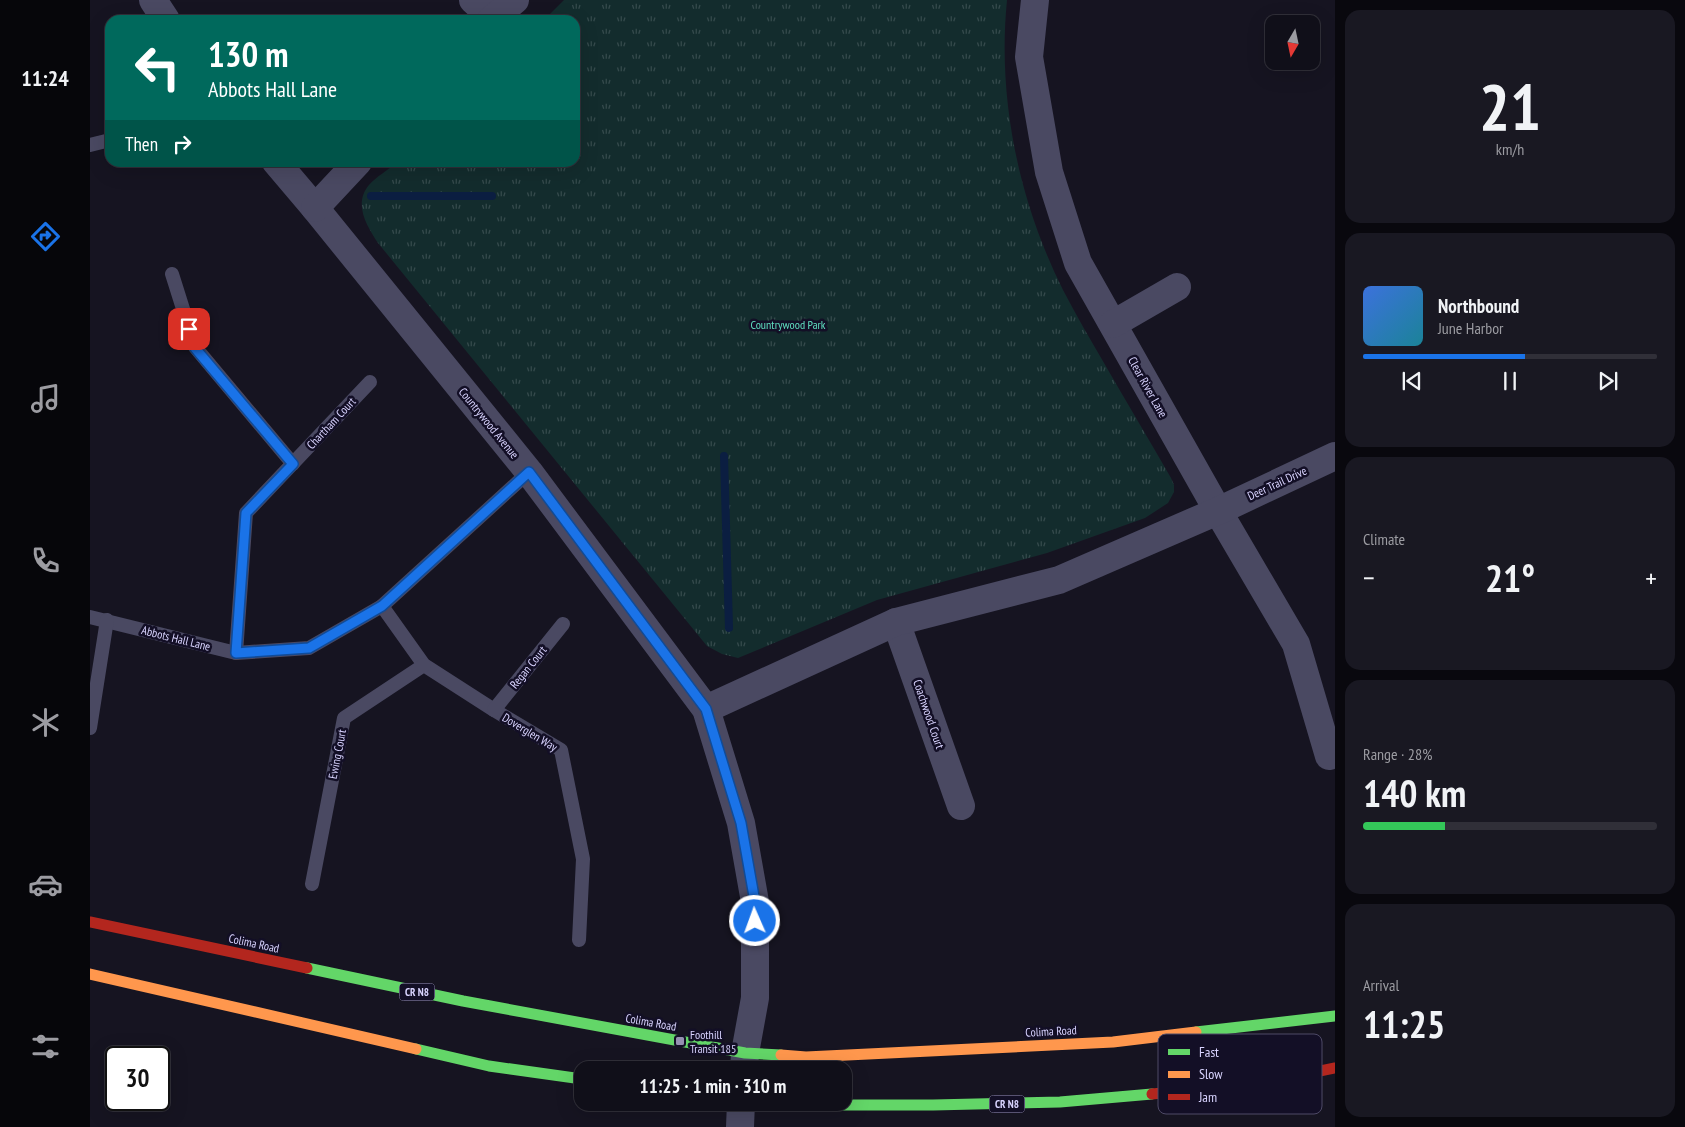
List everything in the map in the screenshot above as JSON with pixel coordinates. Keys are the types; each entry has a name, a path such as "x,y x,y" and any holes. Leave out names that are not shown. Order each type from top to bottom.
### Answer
{"main road":[{"name":"Colima Road","path":"90,922 744,1061 1113,1042 1158,1037"},
{"path":"90,974 489,1066 574,1078"},
{"name":"Colima Road","path":"1181,1034 1335,1016"},
{"name":"CR N8","path":"1322,1071 1335,1068"},
{"name":"CR N8","path":"852,1105 1060,1102 1158,1093"}],"street":[{"path":"153,0 163,15"},
{"path":"473,0 488,15"},
{"path":"497,15 514,0"},
{"name":"Clear River Lane","path":"1035,0 1029,57 1049,172 1078,263 1218,511 1296,644 1328,756"},
{"name":"Countrywood Avenue","path":"280,167 529,472 706,709 741,823 755,902 755,998 744,1061"},
{"path":"315,208 353,167"},
{"path":"1113,324 1177,287"},
{"name":"Deer Trail Drive","path":"706,709 896,622 1059,580 1218,511 1335,456"},
{"name":"Coachwood Court","path":"896,622 961,806"},
{"path":"740,1127 741,1111"}],"lane":[{"path":"90,145 105,141"},
{"path":"172,274 195,348 293,464"},
{"name":"Chartham Court","path":"236,653 246,513 370,382"},
{"name":"Abbots Hall Lane","path":"90,617 236,653 309,648 382,606 529,472"},
{"name":"Doverglen Way","path":"382,606 424,665 561,750 583,859 579,940"},
{"path":"90,728 107,620"},
{"name":"Regan Court","path":"494,710 563,624"},
{"name":"Ewing Court","path":"312,884 344,718 424,665"}],"green space":[{"name":"Countrywood Park","path":"564,0 1007,0 1005,75 1009,112 1023,186 1034,221 1063,290 1171,478 1174,492 1168,503 1145,518 1047,553 877,600 738,658 722,654 707,646 378,243 363,215 362,200 364,192 372,182 391,167 580,167 580,15 549,15"}],"waterway":[{"path":"371,196 492,196"},
{"path":"724,456 729,628"}],"traffic: fast":[{"path":"307,968 463,1001 745,1053 781,1055"},
{"path":"1196,1032 1335,1016"},
{"path":"416,1049 489,1066 574,1078"},
{"path":"852,1105 1060,1102 1152,1094"}],"traffic: slow":[{"path":"90,974 416,1049"},
{"path":"1179,1034 1196,1032"},
{"path":"781,1055 806,1057 1113,1042 1158,1037"}],"traffic: jam":[{"path":"90,922 307,968"},
{"path":"1322,1071 1335,1068"},
{"path":"1152,1094 1158,1093"}],"place":[{"name":"Foothill Transit 185","path":"680,1041"}],"route":[{"path":"189,329 195,348 293,464 246,513 236,653 309,648 382,606 529,472 706,709 741,823 755,902 755,921"}]}
